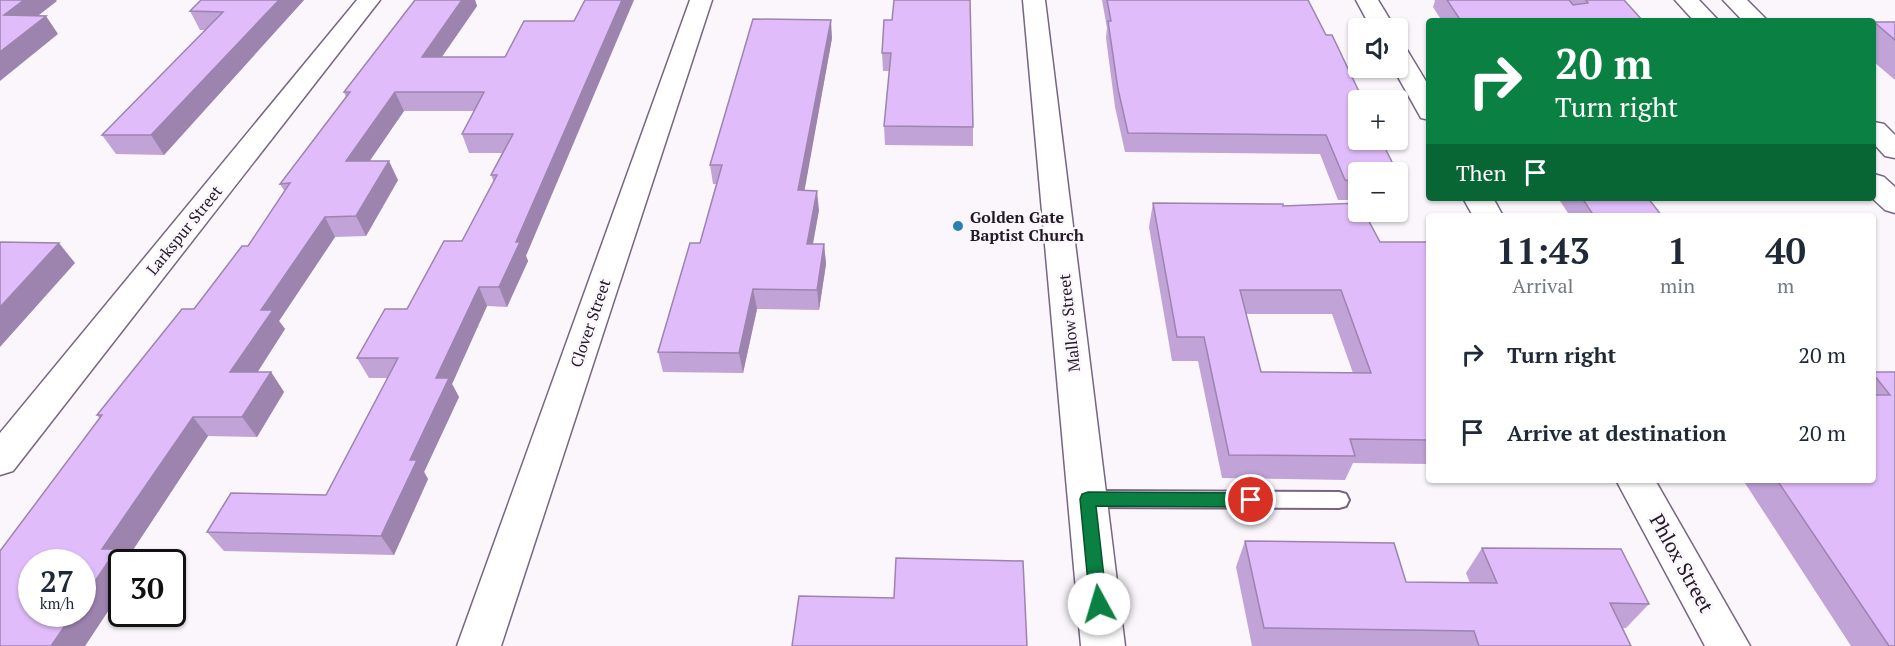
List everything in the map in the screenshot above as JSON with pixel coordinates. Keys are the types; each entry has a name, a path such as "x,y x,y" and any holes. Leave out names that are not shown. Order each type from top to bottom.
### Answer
{"street":[{"name":"Larkspur Street","path":"0,460 369,0"},
{"name":"Clover Street","path":"479,646 701,0"},
{"name":"Mallow Street","path":"1034,0 1103,646"},
{"path":"1367,0 1377,18"},
{"path":"1686,0 1704,18"},
{"path":"1734,0 1753,18"},
{"path":"1408,73 1426,105"},
{"path":"1876,132 1895,150"},
{"path":"1876,155 1895,155"},
{"path":"1876,185 1895,204"},
{"name":"Phlox Street","path":"1637,483 1728,646"}],"lane":[{"path":"1088,499 1339,500"}],"building":[{"path":"0,0 24,0 4,15 46,16 0,52"},
{"path":"201,0 279,0 151,135 102,135 223,12 190,11"},
{"path":"415,0 462,0 422,57 505,57 524,21 574,21 585,0 622,0 516,242 520,242 499,287 479,287 436,378 449,378 410,460 417,460 381,536 207,532 231,493 326,495 398,358 357,358 385,309 407,309 444,241 462,241 497,175 491,175 513,134 462,134 484,92 395,92 346,161 389,161 356,216 325,217 261,310 273,310 230,372 271,372 242,417 193,417 102,549 108,549 108,562 96,580 96,549 18,549 18,627 64,627 51,646 0,646 0,551 102,415 97,415 182,309 194,309 242,246 248,246 290,183 280,184 350,92 344,92"},
{"path":"894,0 970,0 973,127 884,126 891,53 882,53 884,20 892,20"},
{"path":"1107,0 1308,0 1326,35 1332,35 1348,69 1348,78 1353,78 1358,90 1348,90 1348,150 1386,150 1392,162 1348,162 1348,180 1345,180 1326,135 1128,133 1118,89 1108,21 1111,21"},
{"path":"1447,0 1569,0 1573,5 1588,3 1586,0 1624,0 1640,18 1459,18"},
{"path":"753,19 831,20 798,190 817,191 807,244 824,244 817,290 753,289 739,353 658,352 690,243 700,243 722,165 710,165"},
{"path":"1876,22 1895,22 1895,40 1876,24"},
{"path":"1584,201 1650,201 1660,213 1592,213"},
{"path":"1153,203 1283,204 1283,206 1348,203 1348,222 1369,222 1380,242 1426,242 1426,440 1350,439 1355,456 1229,455 1204,337 1177,337","holes":["1240,290 1341,290 1371,373 1261,372"]},
{"path":"0,242 59,243 0,307"},
{"path":"1876,372 1895,372 1895,646 1889,646 1779,483 1876,483 1876,395 1890,395 1876,378"},
{"path":"1245,541 1394,543 1406,582 1497,583 1482,548 1621,549 1649,604 1610,603 1631,646 1479,646 1474,631 1264,628"},
{"path":"896,558 1023,561 1027,646 792,646 799,596 894,598"}],"place":[{"name":"Golden Gate Baptist Church","path":"958,226"}],"route":[{"path":"1099,604 1088,499 1251,500"}]}
